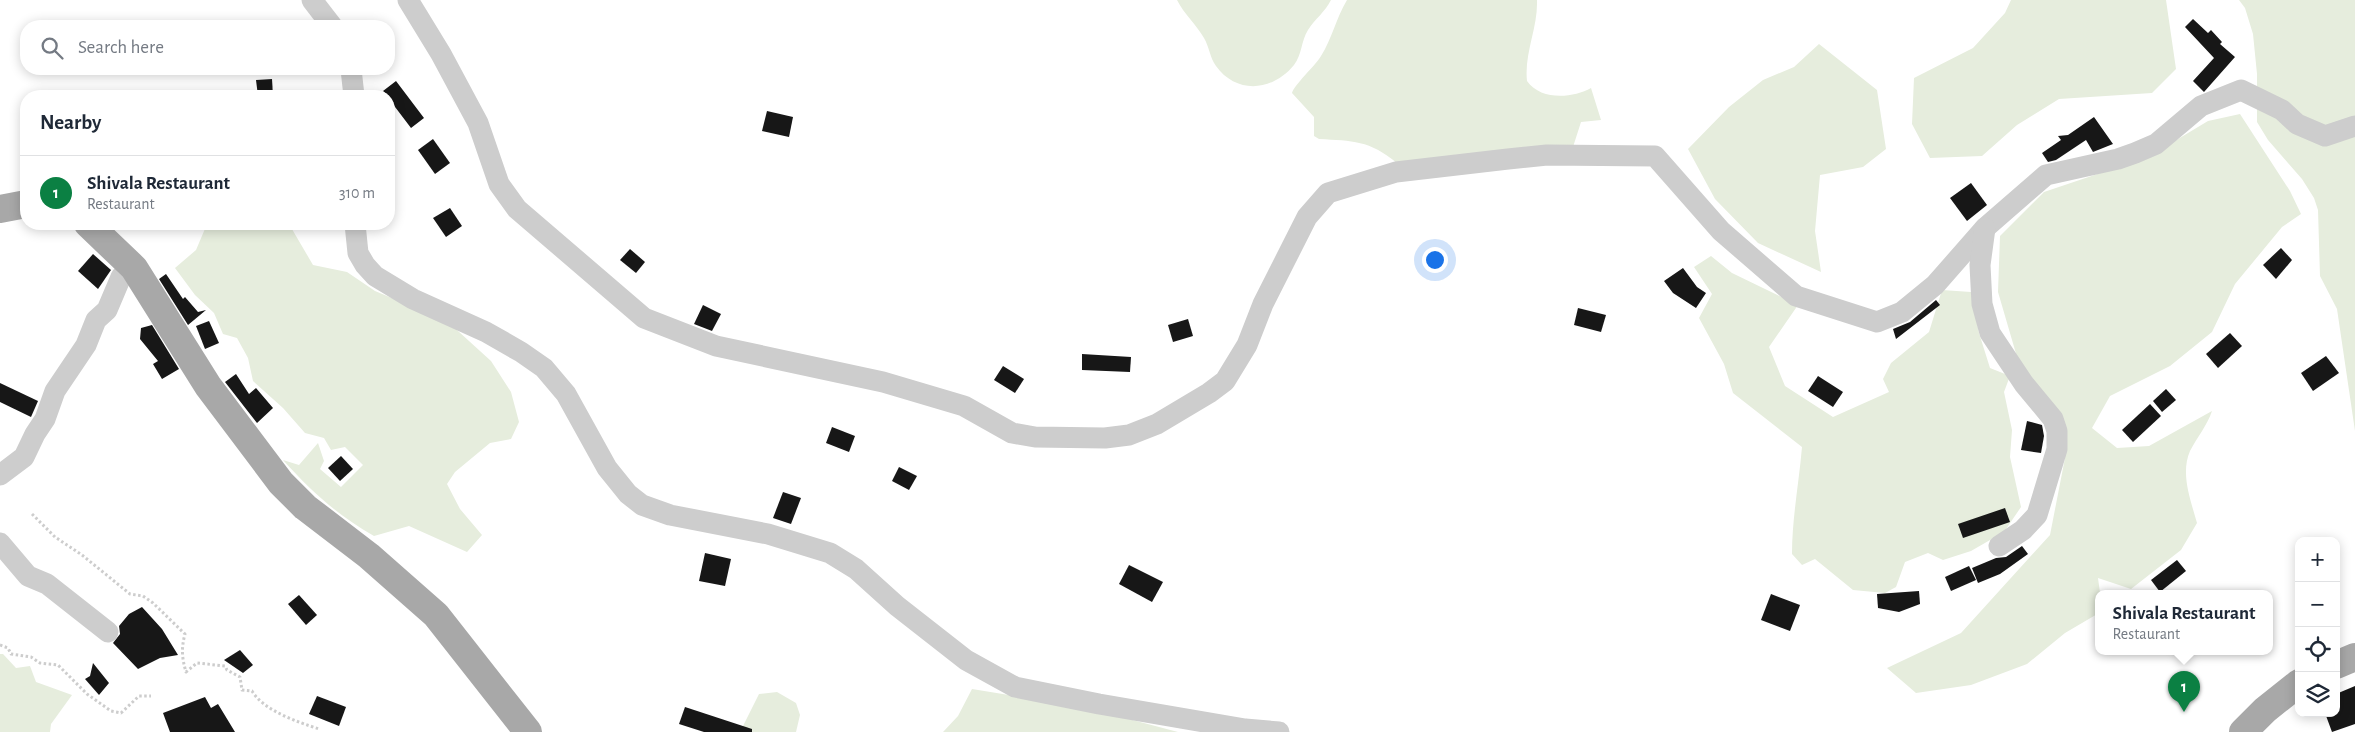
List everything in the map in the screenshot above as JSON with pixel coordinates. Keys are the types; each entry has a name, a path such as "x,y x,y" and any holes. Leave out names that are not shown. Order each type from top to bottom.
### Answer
{"main road":[{"path":"0,209 20,205"},
{"path":"94,230 134,268 208,386 281,483 305,507 369,556 436,615 528,732"},
{"path":"2340,663 2355,657"},
{"path":"2243,732 2265,710 2295,686"}],"street":[{"path":"312,0 327,20"},
{"path":"408,0 441,54 478,123 499,184 517,209 644,318 716,346 883,382 956,404 1012,433 1034,437 1105,438 1130,435 1157,424 1209,394 1224,381 1247,345 1263,304 1307,217 1328,193 1396,172 1547,155 1656,156 1721,231 1796,296 1877,322 1902,312 1936,285 1985,228 2046,175 2118,159 2156,144 2201,106 2241,90 2282,110 2297,124 2325,136 2355,126"},
{"path":"352,75 353,90"},
{"path":"1985,228 1980,265 1982,304 1990,333 2024,384 2053,419 2057,431 2057,449 2037,515 2023,530 1998,546"},
{"path":"356,230 358,253 375,276 407,296 486,332 544,368 566,394 606,468 628,494 642,505 670,515 768,534 830,553 856,569 897,606 966,660 1015,686 1099,704 1279,732"},
{"path":"0,474 24,457 35,434 45,420 55,391 86,345 96,320 107,310 121,278 134,268"},
{"path":"0,543 28,576 47,584 108,632"}],"path":[{"path":"32,514 55,537 82,554 130,594 143,596 165,613 184,634 181,646 186,672 197,663 225,666 227,670 240,677 242,690 252,691 257,700 319,729"},
{"path":"0,645 8,648 11,654 31,657 40,663 58,665 87,694 111,711 121,713 139,696 151,696"}],"green space":[{"path":"1177,0 1331,0 1308,30 1299,57 1294,65 1275,80 1265,85 1254,86 1244,85 1224,75 1212,59 1204,38"},
{"path":"1347,0 1537,0 1537,10 1527,60 1527,81 1540,92 1558,96 1575,94 1591,88 1601,120 1581,122 1573,147 1397,163 1378,150 1360,143 1319,139 1314,136 1314,117 1292,93 1321,56"},
{"path":"2011,0 2166,0 2176,69 2152,93 2059,99 2017,125 1982,156 1930,158 1912,124 1914,78 1973,48 2005,13"},
{"path":"2239,0 2355,0 2355,431 2337,309 2320,276 2318,210 2314,198 2302,179 2268,140 2257,122 2257,74 2253,34 2245,8"},
{"path":"1819,44 1877,90 1886,149 1863,167 1820,175 1815,231 1821,272 1758,243 1715,199 1688,149 1729,107 1763,80 1794,67"},
{"path":"2240,114 2290,191 2301,214 2282,227 2235,284 2212,332 2170,366 2110,396 2092,428 2117,448 2149,446 2212,411 2187,460 2186,478 2197,523 2181,550 2131,589 2098,578 2100,590 2095,590 2095,615 2065,633 2027,664 1971,685 1916,693 1887,668 1961,633 2050,535 2065,458 2017,357 1998,292 2000,236 2044,192 2148,157 2208,121"},
{"path":"204,230 293,230 313,265 347,272 375,291 447,321 491,361 511,392 519,422 511,439 490,443 455,472 447,484 460,509 482,535 467,552 409,526 374,536 325,502 283,460 299,465 318,443 324,461 320,469 341,487 363,465 345,447 331,450 324,438 305,433 283,408 253,381 248,358 237,338 223,334 214,313 195,295 175,268 196,250"},
{"path":"1711,256 1732,273 1798,305 1769,347 1785,386 1833,417 1889,392 1883,379 1891,363 1929,332 1942,290 1971,292 1979,333 1990,368 2010,376 2004,392 2012,430 2010,457 2021,507 2004,532 1971,551 1943,560 1928,553 1905,562 1896,587 1885,593 1853,590 1815,559 1802,565 1792,554 1792,541 1802,447 1733,393 1724,364 1699,318 1712,294 1694,267"},
{"path":"0,654 3,654 16,668 30,666 36,682 72,695 51,724 50,732 0,732"},
{"path":"972,689 1087,708 1178,732 943,732 958,716"},
{"path":"777,692 796,703 800,715 796,732 740,732 759,694"}],"building":[{"path":"2193,19 2208,33 2211,30 2222,42 2220,44 2235,57 2204,92 2193,81 2214,58 2185,27"},
{"path":"272,79 273,90 257,90 256,80"},
{"path":"396,81 424,118 411,128 395,107 395,90 384,90"},
{"path":"767,111 793,117 789,137 762,131"},
{"path":"2094,117 2113,144 2093,152 2086,140 2056,160 2048,162 2042,153 2061,140 2058,136 2068,135"},
{"path":"433,139 450,163 435,174 418,150"},
{"path":"1971,183 1987,205 1967,221 1950,198"},
{"path":"450,208 462,226 446,237 433,218"},
{"path":"2281,248 2292,260 2276,279 2263,265"},
{"path":"630,249 645,262 636,273 620,260"},
{"path":"93,254 111,270 98,289 78,271"},
{"path":"1683,268 1697,287 1706,293 1696,308 1673,293 1664,281"},
{"path":"166,274 183,299 185,297 198,312 206,310 188,325 159,279"},
{"path":"1936,300 1940,305 1896,339 1893,329 1910,322"},
{"path":"703,305 721,314 712,331 694,324"},
{"path":"1578,308 1606,315 1601,332 1574,325"},
{"path":"1188,319 1193,336 1173,342 1168,325"},
{"path":"209,321 219,343 205,349 196,326"},
{"path":"152,325 179,369 162,379 153,364 158,361 140,339 141,328"},
{"path":"2230,333 2242,346 2218,368 2206,354"},
{"path":"1082,354 1131,357 1130,372 1082,370"},
{"path":"2326,356 2339,373 2313,391 2301,373"},
{"path":"1003,366 1024,379 1015,393 994,380"},
{"path":"236,374 249,394 256,388 273,408 257,423 225,382"},
{"path":"1818,376 1843,392 1833,407 1808,391"},
{"path":"0,383 38,401 31,417 0,402"},
{"path":"2166,389 2176,400 2162,412 2153,401"},
{"path":"2150,404 2161,416 2133,442 2122,430"},
{"path":"2027,421 2042,425 2044,436 2041,453 2021,450"},
{"path":"832,427 855,436 849,452 826,443"},
{"path":"341,456 353,469 340,481 328,468"},
{"path":"899,467 917,476 909,490 892,481"},
{"path":"783,492 801,498 791,524 773,518"},
{"path":"2005,508 2010,522 1963,538 1958,524"},
{"path":"2022,546 2028,554 2000,574 1978,583 1972,568 1996,558 2006,557"},
{"path":"705,553 731,559 725,586 699,581"},
{"path":"2177,560 2186,571 2162,590 2158,590 2151,580"},
{"path":"1129,565 1163,582 1152,602 1119,584"},
{"path":"1969,566 1976,580 1951,591 1945,577"},
{"path":"1919,591 1920,604 1899,612 1878,608 1877,594"},
{"path":"1771,594 1800,605 1790,631 1761,620"},
{"path":"299,595 317,615 306,625 288,604"},
{"path":"142,607 162,629 178,655 160,658 138,669 113,643 120,634 119,626 129,614"},
{"path":"240,650 253,665 243,673 224,660"},
{"path":"93,663 109,683 99,695 85,679 90,676"},
{"path":"2355,686 2355,724 2332,732 2326,717 2340,717 2340,692"},
{"path":"317,696 346,707 339,726 309,714"},
{"path":"205,697 211,708 218,704 235,732 170,732 163,713"},
{"path":"685,707 752,729 752,732 704,732 679,724"}],"place":[{"name":"Shivala Restaurant","path":"2184,712"}]}
